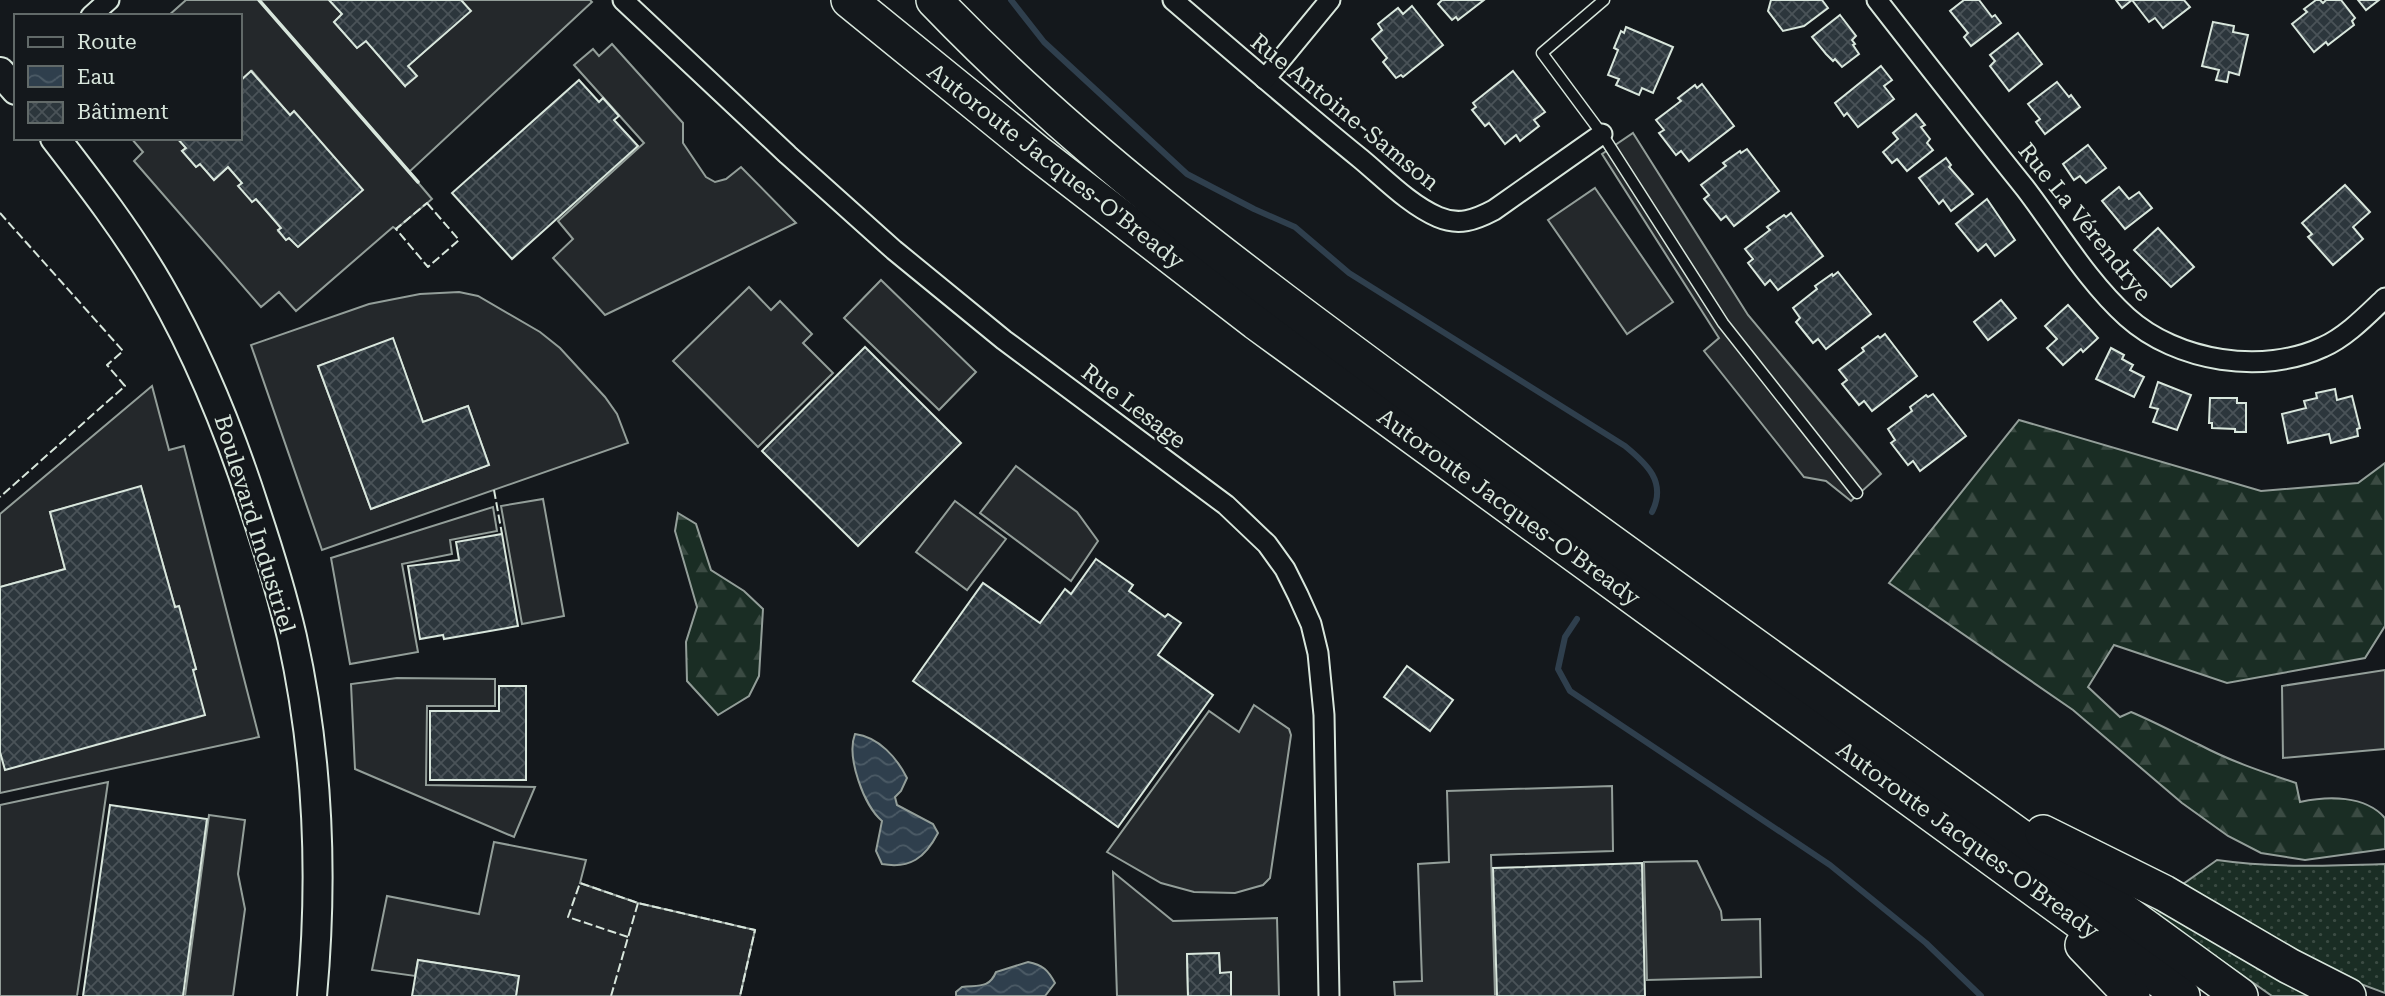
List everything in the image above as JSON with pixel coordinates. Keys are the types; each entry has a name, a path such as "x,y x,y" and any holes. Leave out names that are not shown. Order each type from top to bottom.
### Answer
{"highway":[{"name":"Autoroute Jacques-O'Bready","path":"849,0 1036,152 1256,323 2182,996"},
{"name":"Autoroute Jacques-O'Bready","path":"934,0 1010,76 1090,148 1269,291 1561,507 2240,996"},
{"path":"1954,789 2164,892 2288,967 2348,996"},
{"path":"1989,856 2132,996"}],"main road":[{"name":"Boulevard Industriel","path":"56,140 115,218 158,285 202,368 235,446 280,589 300,687 316,810 317,902 312,996"}],"street":[{"path":"93,14 109,0"},
{"name":"Rue Lesage","path":"623,0 894,250 1004,340 1226,505 1267,544 1298,595 1311,624 1318,653 1324,715 1329,996"},
{"name":"Rue Antoine-Samson","path":"1173,0 1419,206 1438,217 1457,222 1475,220 1494,210 1602,134"},
{"path":"1265,79 1330,0"},
{"name":"Rue La Vérendrye","path":"1877,0 2089,274 2128,317 2147,332 2176,347 2235,361 2296,357 2325,347 2385,298"}],"lane":[{"path":"1604,0 1542,54 1602,134 1723,323 1857,492"}],"green space":[{"path":"2019,420 2261,491 2358,483 2385,463 2385,626 2365,658 2227,683 2114,645 2088,687 2120,717 2131,712 2223,756 2296,783 2300,802 2346,799 2377,810 2385,818 2385,849 2305,860 2261,853 2228,836 2182,803 2073,710 1889,583"},
{"path":"678,513 696,524 711,570 744,591 763,609 759,676 749,696 718,715 687,681 686,642 697,607 675,531"},
{"path":"2217,860 2322,866 2385,864 2385,993 2342,977 2179,887"},
{"path":"2094,871 2321,996 2272,996"}],"shaded area":[{"path":"186,0 329,0 342,14 334,22 357,48 366,41 405,86 408,66 470,11 461,0 592,2 409,172 432,199 396,229 393,227 296,311 279,292 261,307 134,161 143,152 133,140 179,140 186,148 182,151 196,167 200,164 214,180 228,167 242,183 252,202 256,199 281,228 278,231 298,247 362,190 294,112 290,115 252,71 242,79 242,14 170,14"},
{"path":"612,44 683,123 683,143 706,177 715,182 726,179 741,167 796,223 605,315 553,258 573,239 558,221 644,143 574,65 593,49 599,56"},
{"path":"1633,133 1748,315 1881,474 1851,501 1826,481 1804,477 1704,351 1719,338 1602,154"},
{"path":"1595,188 1673,302 1627,334 1548,220"},
{"path":"881,280 976,372 939,410 844,318"},
{"path":"749,287 771,310 780,301 812,334 803,343 833,373 758,447 673,361"},
{"path":"459,292 478,296 540,332 560,348 605,397 617,414 628,443 322,550 251,345 369,304 420,294","holes":["393,339 423,422 468,406 489,465 371,509 318,366"]},
{"path":"152,386 169,450 184,446 259,737 0,793 0,752 196,669 179,607 175,607 141,487 50,512 65,569 0,587 0,514"},
{"path":"1016,466 1077,512 1098,541 1071,581 980,513"},
{"path":"543,499 564,616 522,624 501,506"},
{"path":"955,501 1006,539 967,590 916,552"},
{"path":"493,507 497,531 450,540 452,554 402,564 418,652 350,664 331,558"},
{"path":"2385,670 2385,749 2283,758 2282,686"},
{"path":"397,678 495,679 495,706 427,706 426,785 535,787 514,837 355,769 351,684"},
{"path":"1254,705 1289,729 1291,735 1270,878 1263,885 1235,893 1194,892 1161,883 1107,852 1209,711 1239,732"},
{"path":"108,782 77,996 0,996 0,805"},
{"path":"1612,786 1613,851 1491,855 1495,996 1395,996 1394,982 1422,981 1418,864 1449,862 1447,791"},
{"path":"209,815 245,820 238,874 245,909 233,996 185,996"},
{"path":"494,842 586,860 580,883 638,903 755,930 740,996 516,996 518,976 418,960 415,976 372,970 387,896 479,914"},
{"path":"1697,861 1721,911 1722,920 1760,919 1761,977 1647,980 1644,862"},
{"path":"1113,872 1173,921 1277,918 1279,996 1231,996 1231,973 1220,973 1219,953 1187,955 1188,996 1117,996"}],"water":[{"path":"855,734 872,739 898,763 907,778 895,797 897,805 933,824 938,833 928,849 916,860 901,865 882,864 876,851 882,821 869,804 858,780 853,755"},
{"path":"1028,962 1044,969 1055,983 1045,996 956,996 956,992 962,987 986,984 996,972"}],"building":[{"path":"329,0 461,0 471,11 408,66 417,76 405,86 366,41 357,48 334,22 342,14"},
{"path":"1442,0 1484,0 1458,20 1456,17 1452,20 1438,4"},
{"path":"1771,0 1822,0 1828,8 1804,26 1783,31 1768,11"},
{"path":"1964,0 1979,0 1992,17 1995,15 2001,23 1971,46 1964,37 1968,33 1950,11"},
{"path":"2116,0 2132,0 2122,8"},
{"path":"2132,0 2184,0 2190,7 2163,28 2155,18 2149,22"},
{"path":"2316,0 2323,3 2326,0 2341,0 2355,18 2352,21 2354,25 2314,52 2292,24 2307,12 2304,9"},
{"path":"2358,0 2379,0 2366,10"},
{"path":"1412,6 1443,45 1403,77 1401,75 1396,78 1383,62 1387,58 1372,39 1382,30 1378,24 1398,8 1403,14"},
{"path":"1840,15 1856,36 1852,40 1859,54 1842,67 1826,54 1812,37"},
{"path":"2213,22 2234,26 2233,32 2248,35 2239,75 2229,72 2227,82 2216,80 2219,70 2202,66"},
{"path":"1626,27 1673,47 1653,93 1642,88 1639,95 1616,85 1619,79 1608,75 1618,50 1614,48 1621,31 1624,33"},
{"path":"2018,33 2042,64 2009,91 1990,66 1995,61 1990,55"},
{"path":"1881,66 1892,80 1884,86 1894,99 1858,127 1847,113 1844,116 1835,103"},
{"path":"251,71 290,115 294,111 363,190 298,247 289,238 286,240 278,230 281,228 256,199 252,202 238,186 242,183 228,167 214,180 200,164 196,167 182,151 186,148 179,140 242,140 242,79"},
{"path":"1513,71 1545,112 1534,120 1539,126 1520,141 1516,135 1505,144 1489,123 1485,126 1472,110 1476,107 1473,103"},
{"path":"579,80 599,102 603,98 619,116 614,120 638,146 512,259 452,193"},
{"path":"2057,82 2080,107 2045,134 2036,122 2040,119 2028,104"},
{"path":"1702,84 1734,126 1689,161 1681,151 1676,155 1659,133 1664,130 1656,120 1681,101 1678,98 1695,85 1697,88"},
{"path":"1916,114 1925,125 1921,127 1930,139 1927,143 1933,150 1907,171 1897,159 1892,163 1883,152 1898,139 1893,133"},
{"path":"2088,145 2106,168 2086,183 2080,176 2074,180 2063,164"},
{"path":"1747,149 1779,191 1734,226 1726,216 1721,220 1704,199 1709,195 1701,185 1726,166 1723,163"},
{"path":"1946,158 1951,165 1949,167 1973,194 1951,211 1943,200 1939,204 1919,178"},
{"path":"2345,185 2370,212 2353,227 2363,239 2333,265 2308,237 2312,234 2302,223"},
{"path":"2119,187 2129,199 2139,192 2152,208 2125,229 2102,201"},
{"path":"1987,199 2015,240 1995,256 1986,244 1978,251 1956,224"},
{"path":"1791,213 1823,256 1778,290 1770,280 1765,285 1748,263 1753,259 1745,249 1770,230 1767,227"},
{"path":"2158,228 2194,267 2171,287 2134,250"},
{"path":"1838,272 1871,314 1826,349 1818,339 1813,343 1796,322 1800,318 1793,308 1817,289 1815,286"},
{"path":"2001,300 2016,318 1988,340 1974,322"},
{"path":"2068,305 2098,338 2063,365 2047,348 2057,339 2045,326"},
{"path":"1885,334 1917,376 1872,411 1864,401 1859,405 1842,384 1847,380 1839,370 1864,351 1862,348"},
{"path":"393,338 423,422 468,406 489,465 371,509 318,366"},
{"path":"865,347 961,443 858,546 762,451"},
{"path":"2111,348 2124,355 2122,359 2133,365 2130,370 2144,377 2134,397 2096,379"},
{"path":"2158,382 2191,395 2177,430 2153,422 2158,409 2150,407"},
{"path":"2335,389 2337,400 2352,396 2360,428 2357,429 2358,436 2331,443 2329,434 2288,443 2282,414 2306,408 2304,401 2317,398 2316,393"},
{"path":"1933,394 1966,436 1920,471 1913,461 1908,465 1891,443 1895,440 1888,429 1912,411 1910,407 1926,395 1928,397"},
{"path":"2210,398 2237,398 2237,403 2246,403 2246,432 2212,428 2212,423 2209,423"},
{"path":"141,486 175,607 179,606 205,715 5,770 0,752 0,587 65,569 50,512"},
{"path":"502,534 518,626 444,639 443,635 420,639 408,566 459,560 456,542"},
{"path":"1096,559 1133,585 1129,591 1165,617 1168,614 1181,623 1158,655 1213,695 1118,827 913,681 983,583 1040,623 1065,589 1071,594"},
{"path":"1407,666 1453,700 1430,731 1384,697"},
{"path":"499,686 526,686 526,780 430,780 430,711 499,711"},
{"path":"110,805 207,819 183,996 83,996"},
{"path":"1642,863 1645,996 1497,996 1493,868"},
{"path":"1219,953 1220,973 1231,972 1231,996 1188,996 1187,954"},
{"path":"418,960 519,976 516,996 412,996"}],"waterway":[{"path":"1011,0 1044,42 1187,174 1295,227 1349,273 1625,446 1647,467 1656,483 1656,501 1652,512"},
{"path":"1577,619 1565,637 1558,669 1570,691 1830,865 1926,943 1981,996"}],"fence":[{"path":"427,203 459,240 428,267 396,229 427,203"},
{"path":"0,213 123,351 107,365 125,386 0,497"},
{"path":"494,490 502,534"},
{"path":"628,937 568,917 580,883 638,903 755,930 740,996"},
{"path":"611,996 638,903"}],"wall":[{"path":"259,0 418,182"}]}
